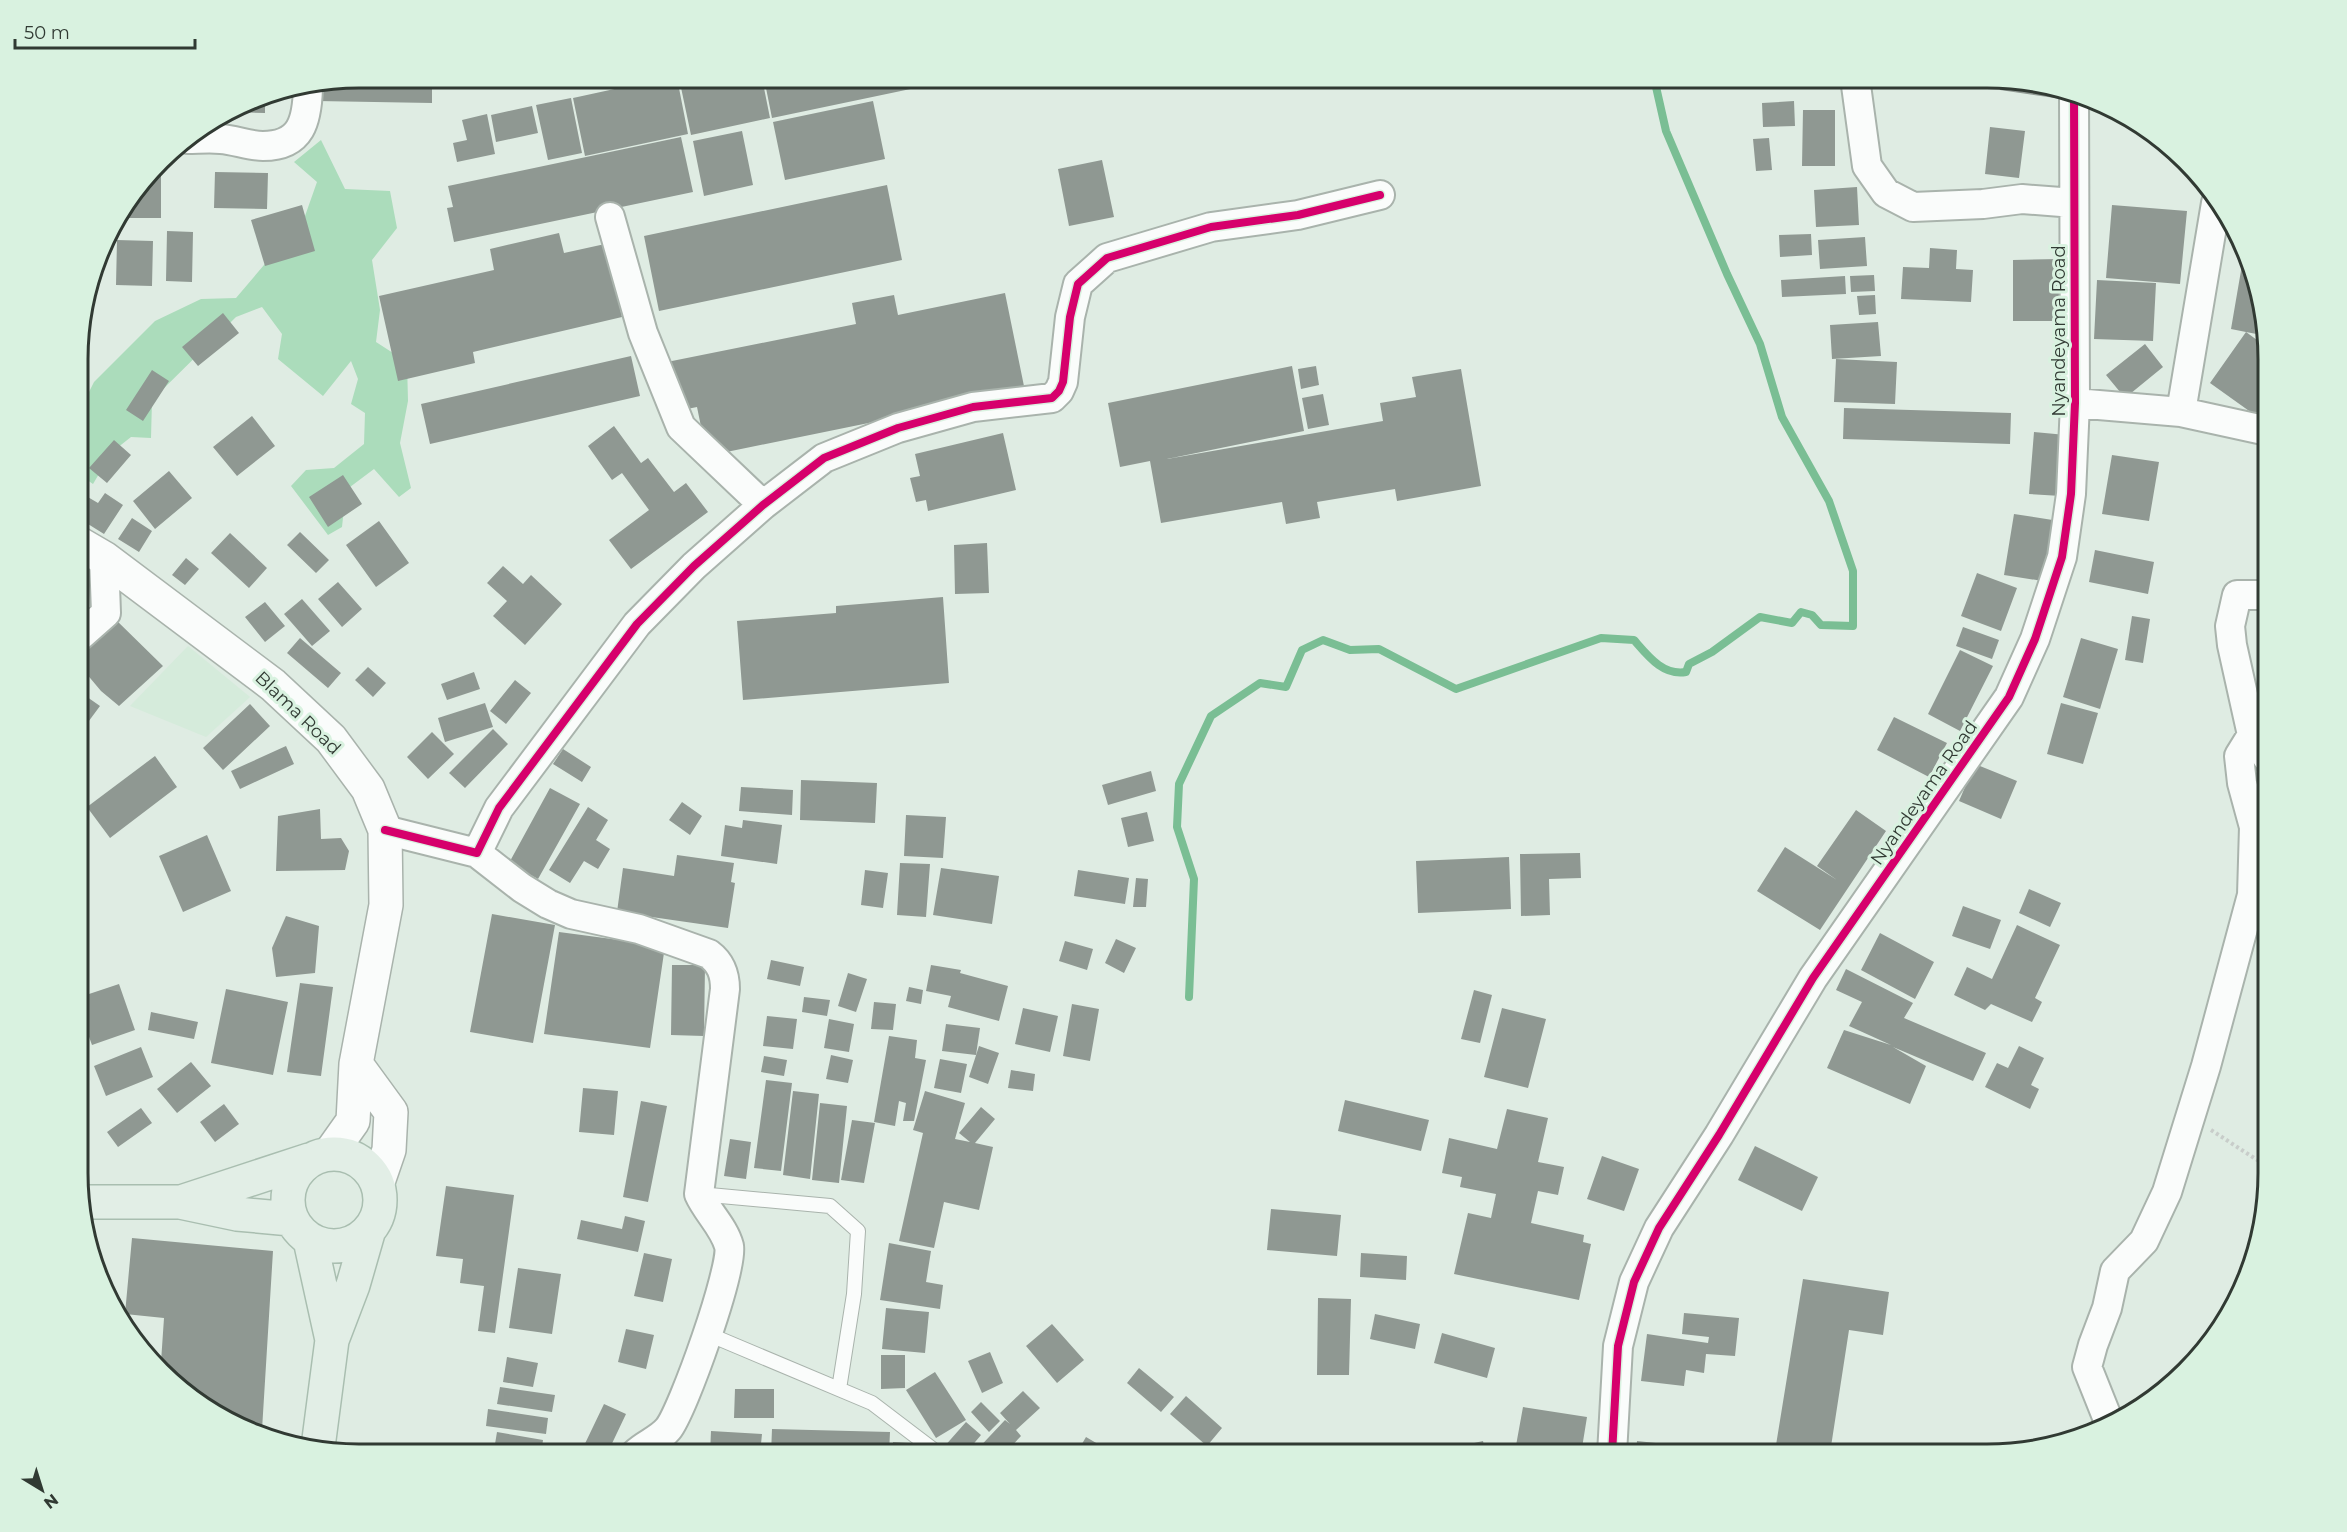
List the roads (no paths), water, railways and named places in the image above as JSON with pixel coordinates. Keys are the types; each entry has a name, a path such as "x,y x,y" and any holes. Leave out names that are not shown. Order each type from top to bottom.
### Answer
{"highway":[{"path":"180,1203 320,1156 351,1155 368,1166 378,1182 381,1199 379,1215 368,1233 353,1285 332,1340 319,1440"},
{"path":"320,1156 294,1176 287,1197 301,1230 332,1340"},
{"path":"90,1202 180,1203 301,1230 330,1246 350,1244 368,1233"}],"street":[{"path":"1856,88 1867,166 1886,193 1913,207 1983,204 2022,199 2074,203"},
{"path":"202,140 220,139 262,146 280,144 297,134 307,115 308,94"},
{"name":"Nyandeyama Road","path":"1613,1444 1618,1346 1634,1282 1659,1227 1719,1135 1813,978 2008,697 2036,639 2062,557 2071,494 2075,403 2074,103"},
{"path":"477,853 499,808 637,624 694,567 763,505 824,458 898,428 973,408 1052,398 1059,391 1063,382 1070,317 1078,284 1107,258 1211,227 1298,215 1380,195"},
{"path":"2181,412 2215,212"},
{"path":"610,217 643,333 681,427 763,505"},
{"path":"2075,403 2181,412 2258,429"},
{"path":"88,629 106,613 92,551"},
{"name":"Blama Road","path":"92,551 273,685 331,739 368,789 385,830 386,905 356,1064 353,1121 320,1156"},
{"path":"2258,595 2236,595 2230,626 2240,686 2252,735 2258,744"},
{"path":"2107,1416 2087,1367 2093,1345 2107,1308 2115,1271 2144,1241 2167,1192 2192,1115 2252,895 2254,827 2242,783 2239,756 2252,735"},
{"path":"385,830 477,853 522,888 548,904 571,914 639,929 709,954 717,960 722,969 725,989 699,1194 705,1207 724,1233 730,1248 728,1265 708,1334 678,1415 662,1435 649,1444"},
{"path":"356,1064 391,1113 389,1150 378,1182"}],"lane":[{"path":"699,1194 830,1206 858,1231 854,1294 839,1389"},
{"path":"708,1334 872,1403 926,1444"}],"waterway":[{"path":"1189,997 1194,879 1177,827 1179,784 1211,716 1260,683 1286,687 1302,650 1323,640 1350,650 1379,649 1456,689 1601,638 1634,640 1663,668 1686,672 1689,664 1712,652 1760,617 1792,623 1801,612 1812,615 1821,625 1853,626 1853,571 1829,501 1782,417 1760,344 1727,274 1666,131 1656,88"}]}
